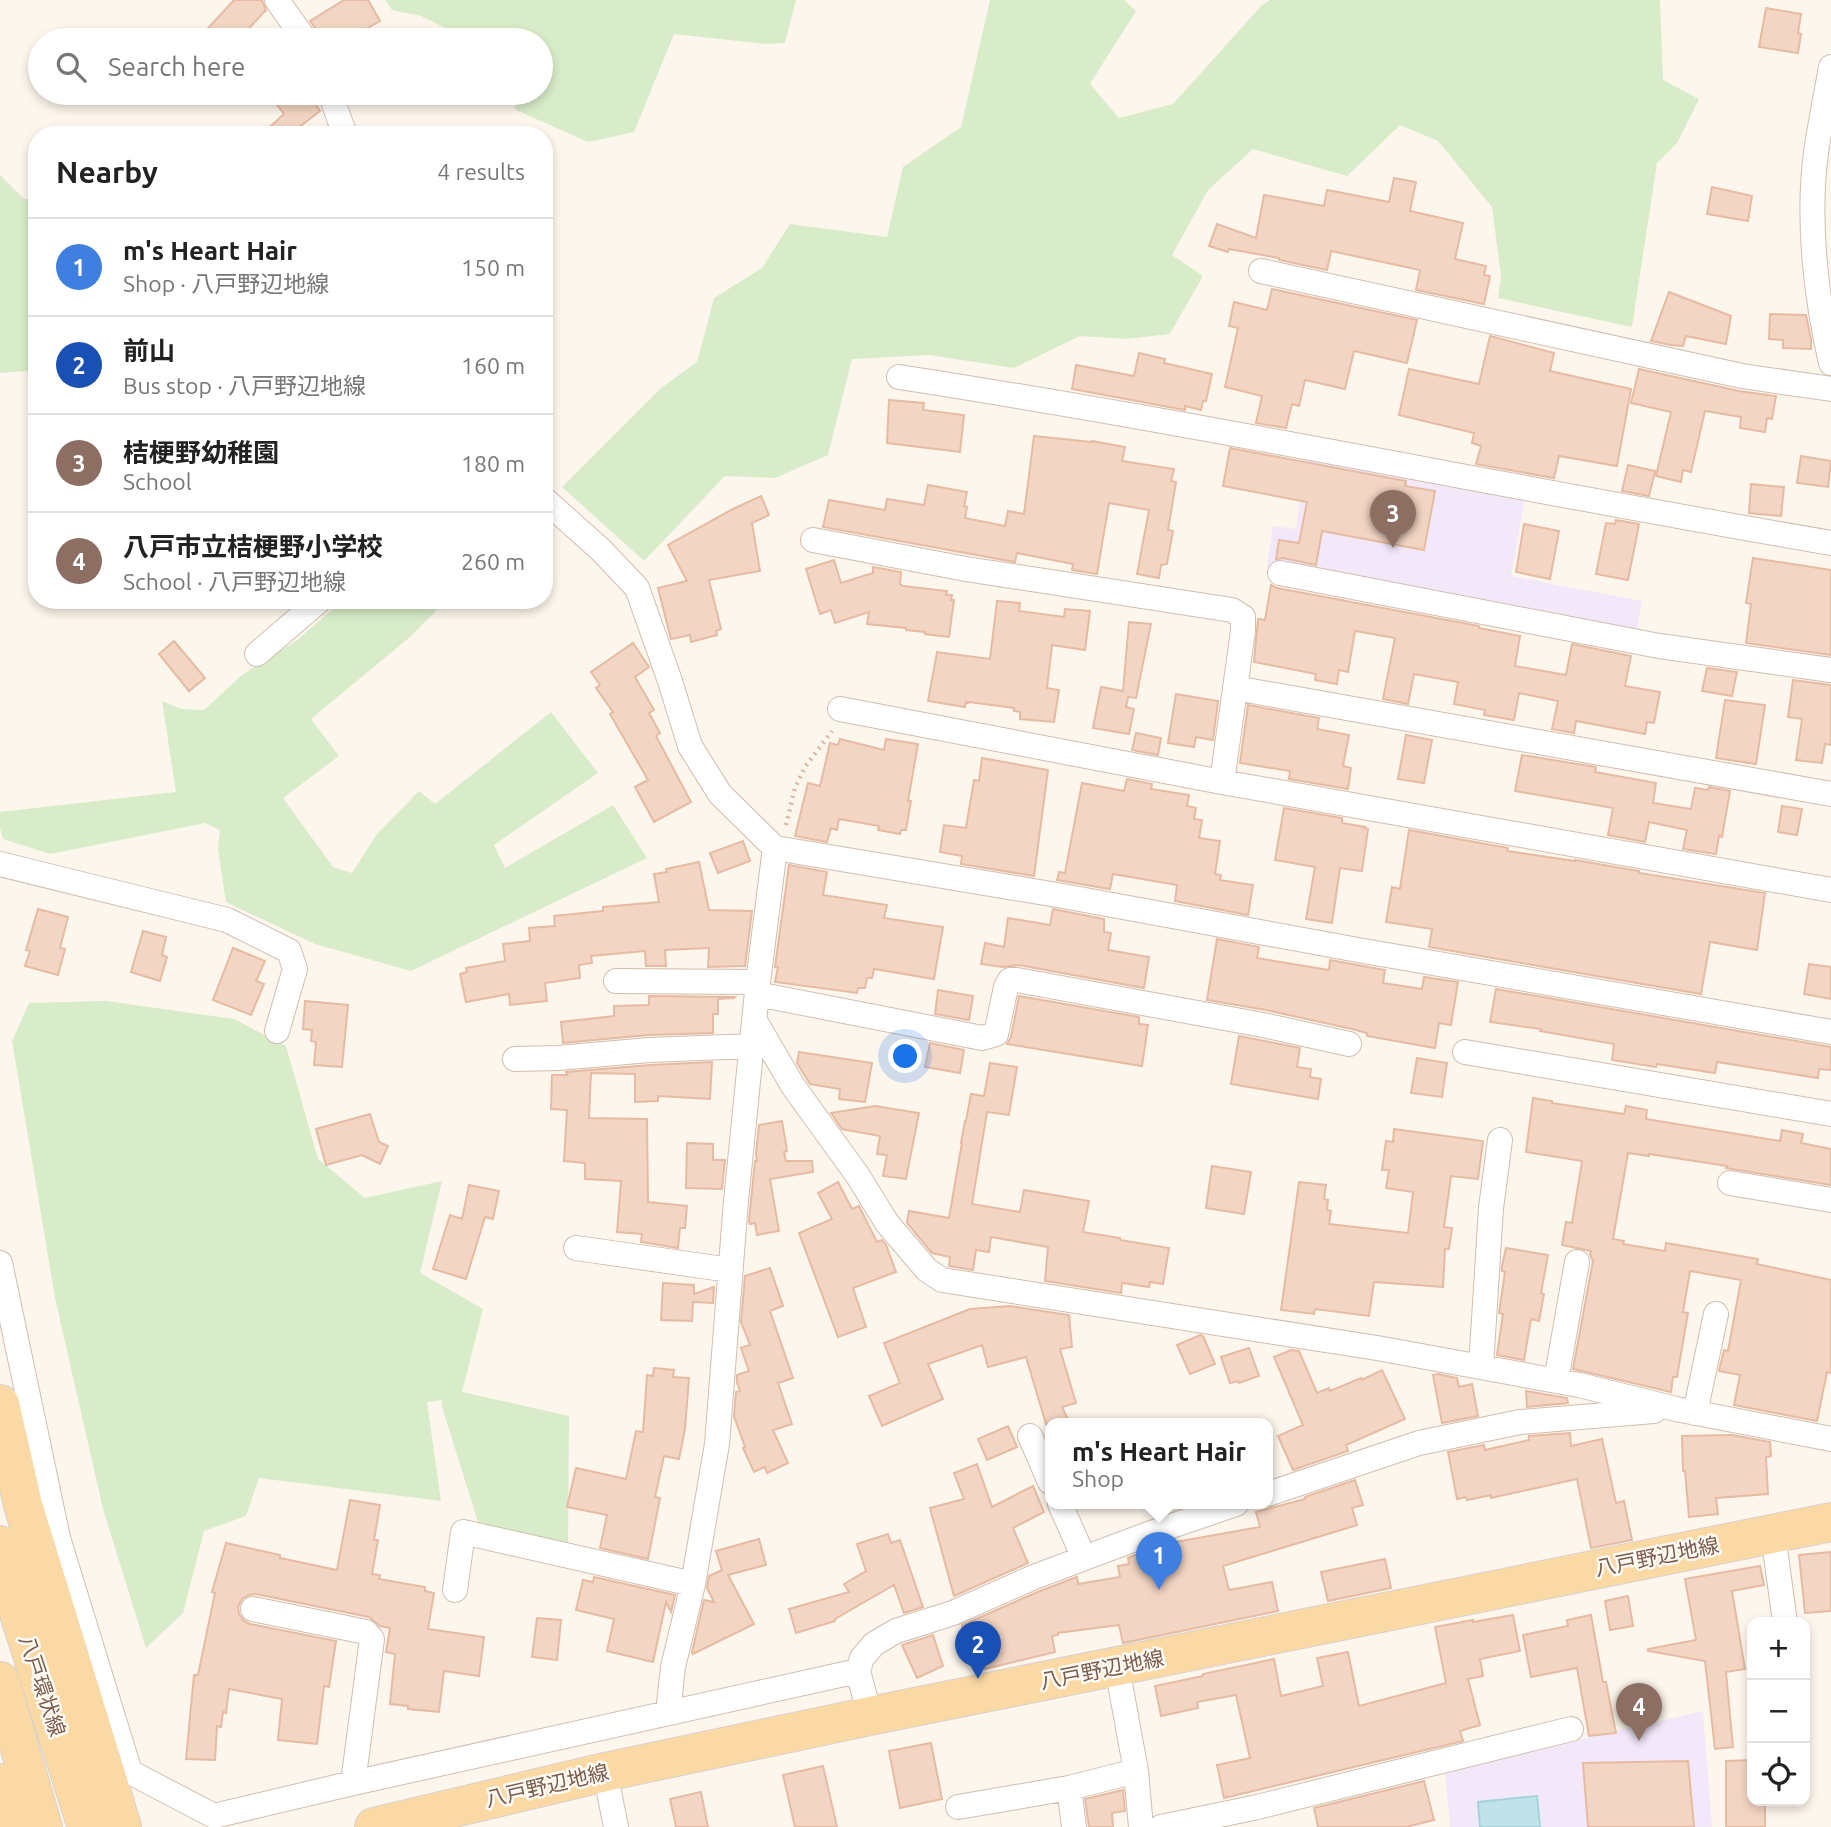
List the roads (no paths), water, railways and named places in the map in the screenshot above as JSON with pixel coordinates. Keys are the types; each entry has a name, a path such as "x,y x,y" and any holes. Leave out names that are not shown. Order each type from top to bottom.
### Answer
{"main road":[{"path":"0,1404 23,1505 121,1827"},
{"name":"八戸野辺地線","path":"374,1827 605,1772 870,1716 1831,1522"},
{"name":"八戸環状線","path":"0,1545 9,1582 87,1827"},
{"name":"八戸環状線","path":"0,1681 43,1827"},
{"path":"0,1783 12,1827"}],"street":[{"path":"278,0 297,28"},
{"path":"1831,67 1827,111 1816,153 1813,193 1815,272 1831,363"},
{"path":"334,105 342,126"},
{"path":"1261,271 1742,376 1831,389"},
{"path":"900,377 1174,422 1654,513 1831,543"},
{"path":"553,507 637,587 690,746 720,794 775,848 1063,896 1372,953 1831,1032"},
{"path":"813,540 966,569 1232,610 1242,617 1243,631 1222,782"},
{"path":"1280,573 1659,646 1831,670"},
{"path":"257,654 310,609"},
{"path":"1235,688 1831,794"},
{"path":"840,709 1222,782 1831,890"},
{"path":"668,1713 673,1667 693,1584 717,1444 730,1270 775,848"},
{"path":"0,864 227,920 289,951 295,968 277,1031"},
{"path":"616,981 758,988 982,1038 996,1034 1006,986 1010,980 1017,980 1263,1025 1349,1044"},
{"path":"755,1021 793,1086 858,1176 887,1223 927,1270 942,1280 1377,1348 1556,1381 1686,1411 1831,1439"},
{"path":"515,1059 752,1046"},
{"path":"1465,1052 1831,1114"},
{"path":"1481,1367 1491,1208 1500,1140"},
{"path":"1730,1183 1831,1200"},
{"path":"576,1248 730,1270"},
{"path":"1556,1381 1577,1262"},
{"path":"0,1263 58,1538 130,1772 214,1816 858,1671"},
{"path":"1686,1411 1716,1314"},
{"path":"1273,1492 1419,1443 1520,1422 1686,1411"},
{"path":"1030,1436 1045,1469"},
{"path":"1062,1509 1084,1558"},
{"path":"870,1716 858,1671 862,1658 874,1644 896,1631 953,1612 1084,1558 1221,1509"},
{"path":"455,1590 463,1532 693,1584"},
{"path":"1773,1534 1784,1617"},
{"path":"253,1609 366,1632 372,1639 354,1783"},
{"path":"1117,1667 1136,1771 1141,1827"},
{"path":"1161,1827 1253,1808 1571,1729"},
{"path":"958,1807 1069,1788 1136,1771"},
{"path":"605,1772 616,1827"},
{"path":"1069,1788 1074,1827"}],"water":[{"path":"1537,1796 1540,1827 1480,1827 1478,1802"}],"place":[{"name":"桔梗野幼稚園","path":"1393,548"},
{"name":"m's Heart Hair","path":"1159,1590"},
{"name":"前山","path":"978,1679"},
{"name":"八戸市立桔梗野小学校","path":"1639,1741"}]}
